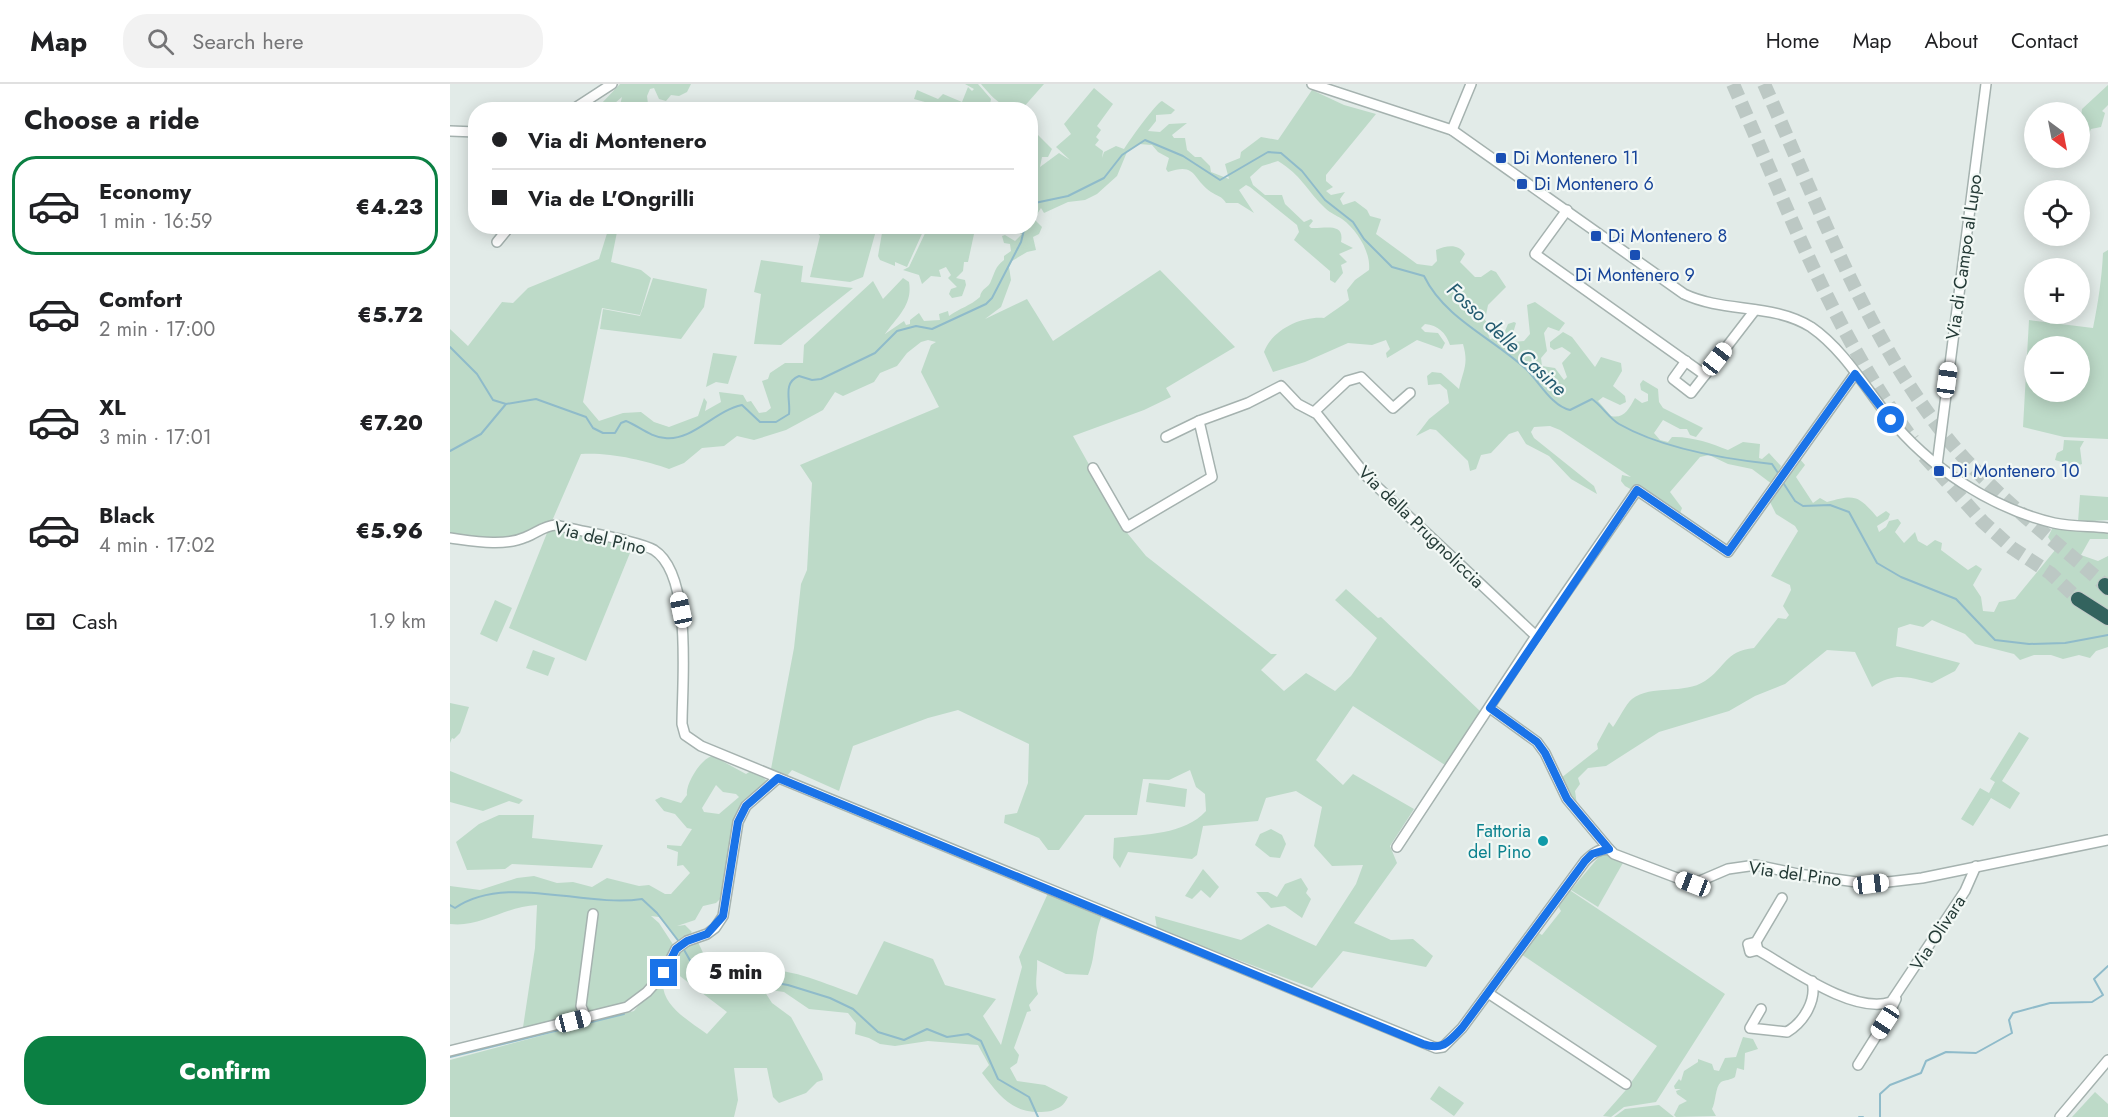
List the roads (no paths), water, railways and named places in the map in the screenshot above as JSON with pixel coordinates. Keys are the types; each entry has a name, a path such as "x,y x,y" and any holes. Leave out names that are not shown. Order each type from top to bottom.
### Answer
{"highway":[{"path":"2078,599 2108,618"}],"street":[{"path":"584,102 612,84"},
{"path":"1312,84 1452,130 1684,294 1713,304 1786,315 1809,326 1834,348 1905,436 1937,465 1994,500 2034,516 2070,526 2108,528"},
{"path":"1452,130 1472,84"},
{"name":"Via di Campo al Lupo","path":"1937,465 1986,84"},
{"path":"450,131 468,132"},
{"path":"1567,210 1535,254 1705,375"},
{"path":"497,242 504,234"},
{"path":"1686,360 1673,379 1691,393 1755,310"},
{"path":"1397,847 1536,636 1637,490 1728,552 1855,374"},
{"path":"1314,412 1347,381 1360,376 1393,408 1410,393"},
{"name":"Via della Prugnoliccia","path":"1166,437 1281,387 1298,404 1314,412 1369,479 1536,636"},
{"path":"1094,468 1127,526 1212,477 1199,421"},
{"name":"Via del Pino","path":"450,538 505,542 525,538 546,526 556,525 654,550 666,562 674,579 681,610 682,724 685,735 701,746 1431,1047 1443,1047 1450,1041 1592,854 1609,849 1614,854 1693,884 1728,869 1756,865 1798,874 1871,884 1922,878 2108,840"},
{"path":"1490,708 1537,742 1545,753 1567,799 1609,849"},
{"path":"450,1052 627,1007 640,997 664,973 676,949 687,941 707,934 723,916 738,822 746,806 778,778"},
{"name":"Via Olivara","path":"1858,1065 1885,1022 1897,997 1965,891 1976,866"},
{"path":"1782,898 1757,946 1847,1000 1885,1004 1897,997"},
{"path":"586,1018 581,1006 593,914"},
{"path":"1761,1009 1750,1028 1787,1032 1810,1008 1813,995 1812,981"},
{"path":"1813,995 1828,990"},
{"path":"1488,993 1626,1084"},
{"path":"2060,1117 2108,1060"}],"waterway":[{"name":"Fosso delle Casine","path":"1038,202 1068,196 1104,178 1122,155 1145,140 1183,156 1220,180 1268,152 1281,153 1302,171 1325,200 1353,222 1364,239 1392,267 1424,276 1444,304 1527,370 1564,408 1570,410 1592,399 1619,424 1654,440 1694,451 1772,464 1780,476"},
{"name":"Fosso delle Casine","path":"450,347 477,374 493,400 506,404 536,399 586,417 593,428 603,433 615,433 621,423 626,421 654,436 675,438 742,405 760,422 776,422 789,414 789,387 799,376 812,380 821,379 875,353 897,331 916,326 932,329 986,304 992,298 1023,234"},
{"path":"450,451 481,434 506,404"},
{"name":"Fosso delle Casine","path":"1782,481 1795,501 1803,506 1830,505 1849,512 1877,563 1901,577 1956,599 1995,640 2029,644 2065,643 2108,635"},
{"path":"450,905 455,908 475,898 498,893 521,892 619,901 642,899 657,913 680,943"},
{"path":"683,948 704,985 739,977 788,985 830,998 853,1009 878,1032 904,1040 927,1029 947,1037 968,1034 981,1041 998,1079 1029,1097 1038,1117"},
{"path":"1880,1117 1880,1094 1890,1085 1921,1073 1926,1061 1946,1052 1976,1053 2012,1033 2009,1020 2013,1013 2050,1003 2092,1002 2103,995 2094,979 2108,966"},
{"path":"450,1057 624,1014"}],"tunnel":[{"path":"1733,84 1792,222 1835,313 1859,357 1913,440"},
{"path":"1764,84 1846,270 1894,361 1921,403 1951,443 1987,482 2105,585"},
{"path":"1924,456 1983,522 2012,548 2050,573 2078,599"}],"place":[{"name":"Di Montenero 11","path":"1501,158"},
{"name":"Di Montenero 6","path":"1522,184"},
{"name":"Di Montenero 8","path":"1596,236"},
{"name":"Di Montenero 9","path":"1635,255"},
{"name":"Di Montenero 10","path":"1939,471"},
{"name":"Fattoria del Pino","path":"1543,841"}]}
